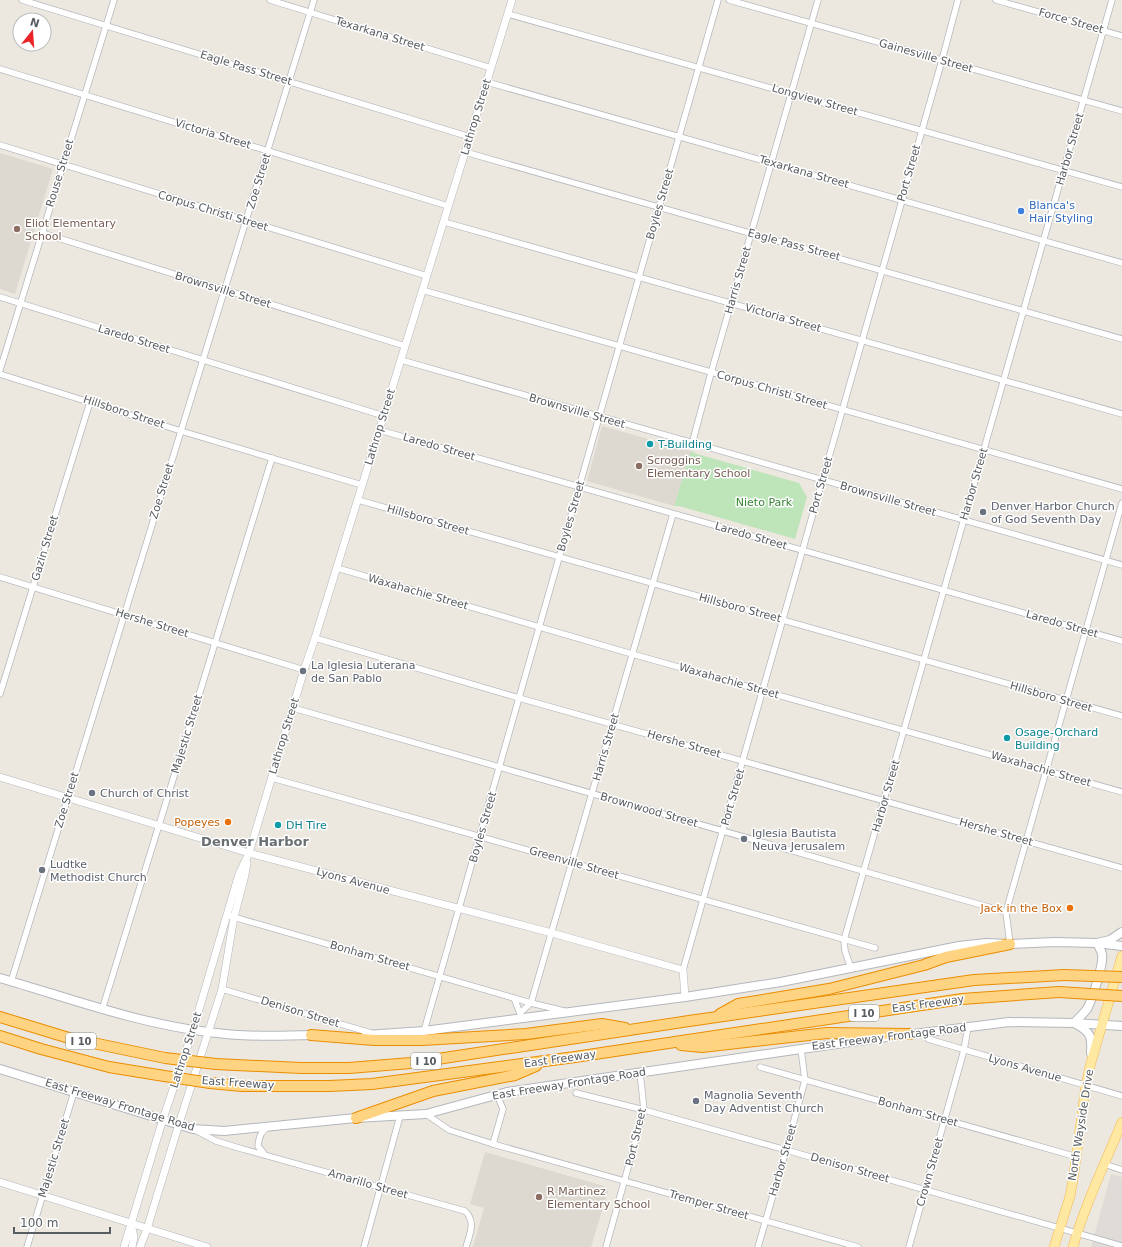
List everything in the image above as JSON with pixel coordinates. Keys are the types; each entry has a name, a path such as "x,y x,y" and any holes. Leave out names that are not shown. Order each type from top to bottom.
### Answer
{"highway":[{"path":"713,1017 738,1004 829,989 924,965 946,957 1010,944"},
{"name":"East Freeway","path":"0,1017 69,1038 165,1058 216,1064 294,1068 348,1068 411,1063 713,1017 974,980 1064,975 1122,977"},
{"name":"East Freeway","path":"0,1036 41,1049 109,1067 210,1083 271,1086 329,1086 372,1084 545,1061 962,999 1059,992 1122,996"},
{"path":"311,1036 374,1040 422,1040 526,1034 602,1024 635,1029"},
{"path":"669,1043 702,1047 827,1033 910,1034"},
{"path":"356,1118 434,1091 515,1075 545,1061"}],"main road":[{"path":"1097,943 1110,940 1122,932"},
{"path":"0,978 102,1010 208,1033 254,1036 378,1035 424,1031 521,1016 571,1013 685,997 781,982 960,946 986,943 1010,944 1055,942 1097,943 1122,946"},
{"path":"1090,1066 1092,1043 1091,1036 1086,1030 1074,1023 1088,1007 1098,977 1103,956 1097,943"},
{"name":"North Wayside Drive","path":"1054,1247 1070,1196 1090,1066 1122,956"},
{"name":"East Freeway Frontage Road","path":"0,1069 193,1128 224,1131 356,1118 426,1114 497,1095 547,1086 801,1048 1009,1022 1074,1023 1122,1026"},
{"name":"North Wayside Drive","path":"1072,1247 1094,1184 1122,1122"}],"street":[{"name":"Eagle Pass Street","path":"22,0 470,137"},
{"name":"Rouse Street","path":"0,370 114,0"},
{"name":"Texarkana Street","path":"270,0 491,68"},
{"name":"Zoe Street","path":"11,982 314,0"},
{"name":"Lathrop Street","path":"124,1247 163,1119 245,875 249,853 292,708 358,500 512,0"},
{"name":"Boyles Street","path":"424,1031 718,0"},
{"name":"Gainesville Street","path":"729,0 1122,111"},
{"name":"Harris Street","path":"692,444 818,0"},
{"name":"Port Street","path":"683,970 958,0"},
{"name":"Force Street","path":"996,0 1122,36"},
{"name":"Harbor Street","path":"851,968 845,951 844,940 905,731 923,660 1112,0"},
{"name":"Longview Street","path":"508,14 1122,187"},
{"name":"Victoria Street","path":"0,69 448,206"},
{"name":"Texarkana Street","path":"487,82 1122,263"},
{"name":"Corpus Christi Street","path":"0,145 427,276"},
{"name":"Eagle Pass Street","path":"465,152 1122,339"},
{"name":"Victoria Street","path":"444,222 1122,414"},
{"name":"Brownsville Street","path":"42,233 405,346"},
{"name":"Corpus Christi Street","path":"422,290 712,372 842,411 1122,489"},
{"name":"Laredo Street","path":"0,297 384,416"},
{"name":"Brownsville Street","path":"401,360 600,418 1122,565"},
{"name":"Hillsboro Street","path":"0,374 362,485"},
{"name":"Gazin Street","path":"0,694 90,402"},
{"name":"Laredo Street","path":"379,430 1122,641"},
{"name":"Majestic Street","path":"102,1010 272,458"},
{"name":"Hillsboro Street","path":"358,500 1122,716"},
{"path":"1010,944 1006,912 1122,504"},
{"name":"Harris Street","path":"531,1003 673,514"},
{"name":"Waxahachie Street","path":"336,568 632,654 1122,792"},
{"name":"Hershe Street","path":"0,576 304,670"},
{"name":"Hershe Street","path":"315,638 519,698 1122,868"},
{"name":"Brownwood Street","path":"292,708 1006,912"},
{"name":"Lyons Avenue","path":"0,777 249,853 552,933 683,970"},
{"name":"Greenville Street","path":"272,778 572,862 703,901 876,948"},
{"name":"Lathrop Street","path":"140,1247 147,1229 222,989 230,916"},
{"name":"Bonham Street","path":"230,916 531,1003 571,1013"},
{"path":"683,970 685,997"},
{"name":"Denison Street","path":"222,989 378,1035"},
{"path":"514,998 521,1016"},
{"path":"521,1016 531,1003"},
{"name":"Crown Street","path":"909,1247 964,1050 968,1027"},
{"name":"Lyons Avenue","path":"928,1039 1122,1096"},
{"name":"Harbor Street","path":"758,1247 805,1080 801,1048"},
{"name":"Bonham Street","path":"760,1067 1077,1157"},
{"name":"Port Street","path":"606,1247 626,1180 644,1110 640,1072"},
{"name":"Majestic Street","path":"27,1247 74,1092"},
{"name":"Denison Street","path":"576,1093 644,1110 926,1189 1076,1234 1122,1246"},
{"path":"493,1144 504,1109 497,1095"},
{"name":"Tremper Street","path":"426,1114 449,1130 493,1144 626,1180 858,1247"},
{"path":"364,1247 400,1116"},
{"path":"265,1155 258,1146 259,1138 263,1130 268,1127"},
{"name":"Amarillo Street","path":"193,1128 216,1141 465,1211 470,1216 472,1223 466,1247"},
{"path":"1104,1164 1122,1170"},
{"path":"0,1182 208,1247"},
{"path":"131,1224 134,1237 132,1247"}],"shaded area":[{"name":"Eliot Elementary School","path":"0,153 53,169 15,294 0,289"},
{"name":"Scroggins Elementary School","path":"602,426 691,451 674,506 587,481"},
{"name":"R Martinez Elementary School","path":"485,1152 604,1186 608,1191 591,1247 473,1247 484,1208 470,1204"},
{"path":"1111,1174 1122,1177 1122,1247 1091,1247"}],"green space":[{"name":"Nieto Park","path":"691,451 799,483 807,497 795,539 679,506 674,506"}],"place":[{"name":"Blanca's Hair Styling","path":"1021,211"},
{"name":"Eliot Elementary School","path":"17,229"},
{"name":"T-Building","path":"650,444"},
{"name":"Scroggins Elementary School","path":"639,466"},
{"name":"Denver Harbor Church of God Seventh Day","path":"983,512"},
{"name":"La Iglesia Luterana de San Pablo","path":"303,671"},
{"name":"Osage-Orchard Building","path":"1007,738"},
{"name":"Church of Christ","path":"92,793"},
{"name":"Popeyes","path":"228,822"},
{"name":"DH Tire","path":"278,825"},
{"name":"Iglesia Bautista Neuva Jerusalem","path":"744,839"},
{"name":"Ludtke Methodist Church","path":"42,870"},
{"name":"Jack in the Box","path":"1070,908"},
{"name":"Magnolia Seventh Day Adventist Church","path":"696,1101"},
{"name":"R Martinez Elementary School","path":"539,1197"}],"district":[{"name":"Denver Harbor","path":"255,841"}]}
